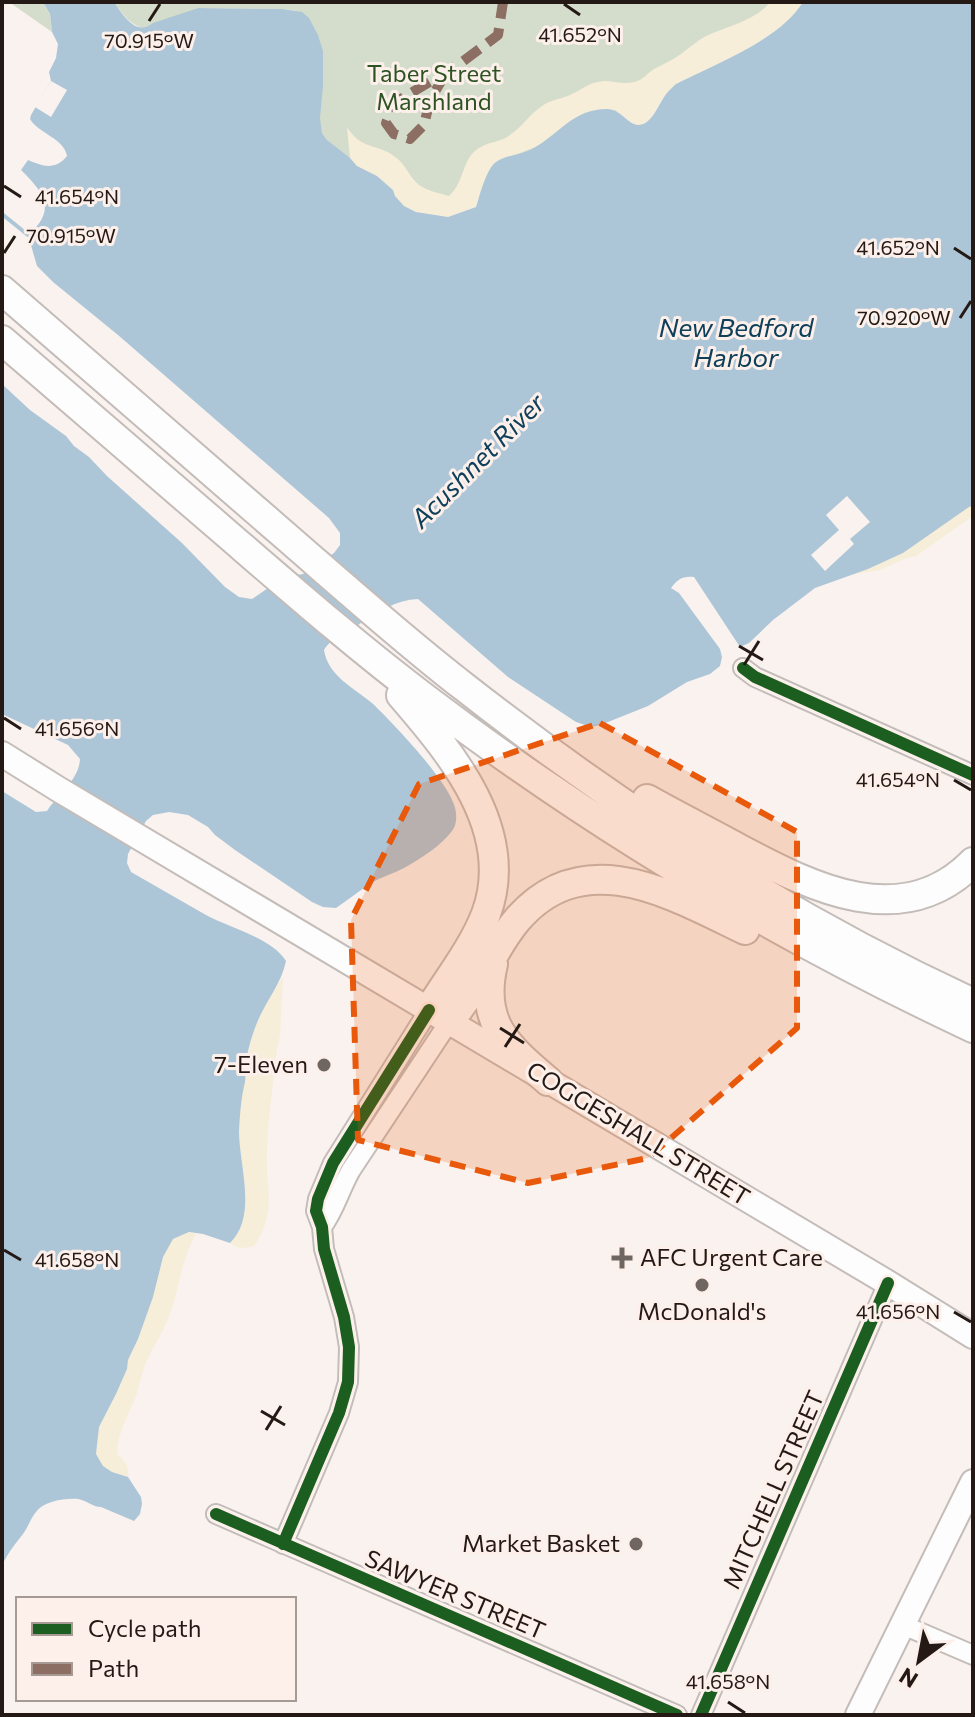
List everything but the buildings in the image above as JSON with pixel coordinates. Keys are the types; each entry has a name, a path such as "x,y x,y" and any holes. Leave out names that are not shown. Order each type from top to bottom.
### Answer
{"highway":[{"path":"2,290 300,549 480,700 589,780 703,855 862,948 967,1017"},
{"path":"2,340 358,646 496,750 598,821 778,930 855,971 967,1017"},
{"path":"358,646 458,766 479,805 489,835 494,873 488,909 439,1016"},
{"path":"480,700 659,806 785,873 823,889 882,899 906,897 942,886 973,862"},
{"path":"439,1016 475,986 517,920 528,909 556,891 585,881 600,880 632,882 662,891 802,957 967,1017"},
{"path":"505,938 490,979 493,1020 513,1048 548,1081"}],"main road":[{"name":"COGGESHALL STREET","path":"2,754 973,1336"},
{"path":"858,1715 973,1482"}],"street":[{"path":"743,668 755,677 973,775"},
{"path":"283,1544 339,1413 348,1382 349,1356 344,1317 324,1249 322,1227 331,1216 342,1185 439,1016"},
{"name":"MITCHELL STREET","path":"701,1715 888,1283"},
{"name":"SAWYER STREET","path":"216,1514 677,1715"},
{"path":"903,1625 973,1655"}],"highlighted area":[{"path":"600,723 797,832 797,1028 648,1158 528,1183 358,1140 351,920 419,784"}],"green space":[{"path":"9,2 43,2 50,14 52,32"},
{"name":"Taber Street Marshland","path":"114,2 800,2 459,209 344,156 327,140 322,133 297,11 198,8 143,28 125,16"}],"sand":[{"path":"770,2 803,2 793,16 763,39 676,84 642,125 635,125 615,110 497,163 485,180 476,207 448,217 416,212 404,206 393,190 377,176 357,166 350,158 347,127 363,143 398,159 419,185 449,196 472,154 482,146 510,135 545,104 594,83 637,81 703,38 749,18"},
{"path":"973,506 973,516 916,556 880,570 849,575 903,553"},
{"path":"283,977 268,1138 268,1210 266,1222 254,1246 239,1248 230,1243 243,1220 245,1206 239,1136 241,1092 255,1029 264,1007"},
{"path":"189,1232 196,1234 187,1253 173,1305 145,1364 119,1439 117,1454 126,1464 128,1477 103,1466 96,1454 99,1427 138,1339 166,1248 173,1239"}],"water":[{"name":"New Bedford Harbor","path":"43,2 114,2 130,23 141,27 198,8 302,12 309,18 323,51 322,133 357,166 377,176 393,190 404,206 416,212 448,217 476,207 486,176 496,162 532,149 575,118 595,110 612,110 635,125 644,124 676,84 763,39 793,16 803,2 973,2 973,506 903,553 815,588 749,643 740,647 694,577 681,579 671,588 679,593 720,649 720,666 648,706 591,727 576,722 508,677 418,599 388,607 337,637 324,650 331,667 343,681 372,703 417,750 447,791 456,817 452,831 430,852 371,883 336,908 312,902 188,815 169,812 153,815 146,821 128,854 127,863 131,872 206,915 261,940 286,961 280,979 258,1019 247,1055 239,1131 245,1190 243,1219 230,1243 189,1232 173,1239 163,1257 153,1297 127,1369 99,1427 96,1454 103,1466 128,1477 141,1497 140,1514 134,1521 81,1500 49,1503 36,1512 2,1565 2,791 36,812 47,811 76,774 80,759 68,745 2,714 2,384 30,410 66,436 239,597 252,599 284,577 303,574 334,553 340,545 340,533 329,518 37,266 28,235 43,217 44,201 36,186 21,170 28,160 53,165 67,156 56,140 30,119 51,81 49,72 58,44 52,32 50,14"}],"pier":[{"path":"51,81 67,90 51,117 35,107"},
{"path":"847,496 870,522 850,539 854,544 825,571 811,555 839,530 826,515"}],"waterway":[{"path":"2,214 28,235"}],"marked path":[{"path":"446,73 430,100 424,125 410,139 394,134 386,123 394,103 458,65 498,35 503,2"}],"cycle path":[{"path":"743,668 755,677 973,775"},
{"path":"283,1544 339,1413 348,1382 349,1347 316,1211 318,1199 333,1163 429,1010"},
{"path":"701,1715 888,1283"},
{"path":"216,1514 677,1715"}],"place":[{"name":"7-Eleven","path":"324,1065"},
{"name":"AFC Urgent Care","path":"622,1258"},
{"name":"McDonald's","path":"702,1285"},
{"name":"Market Basket","path":"636,1544"}],"water label":[{"name":"Acushnet River","path":"478,461"}]}
